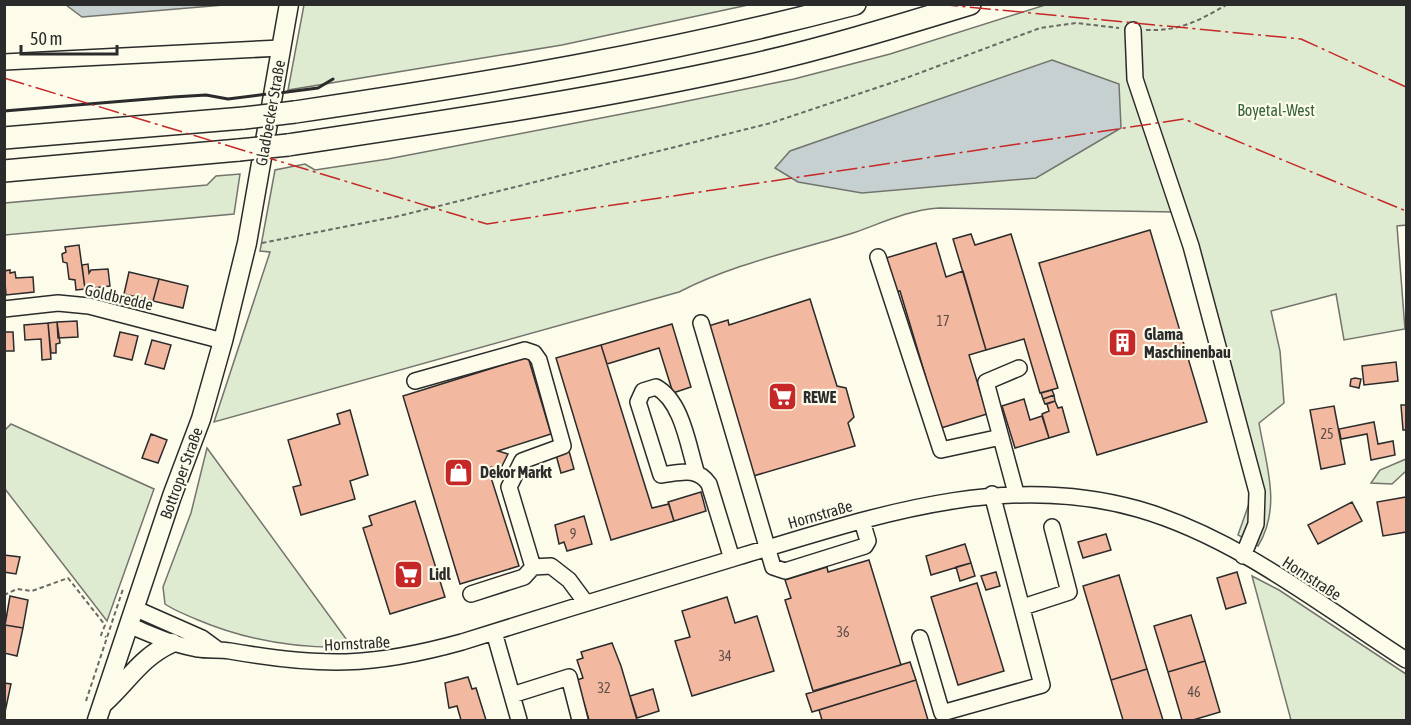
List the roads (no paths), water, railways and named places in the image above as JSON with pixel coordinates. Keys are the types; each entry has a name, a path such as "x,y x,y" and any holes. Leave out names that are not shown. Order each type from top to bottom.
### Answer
{"highway":[{"path":"4,138 295,112 574,68 674,48 855,4"},
{"path":"4,171 288,145 499,113 741,67 864,36 970,4"}],"main road":[{"name":"Gladbecker Straße","path":"251,222 289,4"},
{"name":"Bottroper Straße","path":"100,712 128,625 201,419 224,341 251,222"},
{"path":"100,712 145,657 172,643"}],"street":[{"path":"1133,30 1135,79 1174,188 1257,492 1256,524 1243,556"},
{"path":"4,62 281,48"},
{"path":"878,257 941,450 1001,437"},
{"name":"Goldbredde","path":"4,309 58,303 89,306 224,341"},
{"path":"701,323 773,567 785,571 865,546 868,541 862,520"},
{"path":"415,381 525,350 534,353 539,360 563,446 522,460 508,487 533,567"},
{"path":"1016,493 986,382 1019,368"},
{"path":"696,471 661,476 638,402 643,391 656,387 665,391 674,405 696,471 710,484 732,559"},
{"name":"Hornstraße","path":"128,625 172,643 200,650 217,649 303,662 336,664 416,655 862,520 915,507 992,494 1016,493 1071,495 1140,509 1174,521 1243,556 1407,660"},
{"path":"920,638 942,712 1042,685 992,494"},
{"path":"1023,608 1069,592 1052,527"},
{"path":"471,594 524,577 533,567 551,566 569,580 586,603"},
{"name":"Hornstraße","path":"128,625 202,638 217,649"},
{"path":"494,632 519,720"},
{"path":"512,695 569,677 580,720"}],"place":[{"name":"Glama Maschinenbau","path":"1123,343"},
{"name":"REWE","path":"782,397"},
{"name":"Dekor Markt","path":"459,472"},
{"name":"Lidl","path":"408,574"}],"park label":[{"name":"Boyetal-West","path":"1276,110"}]}
